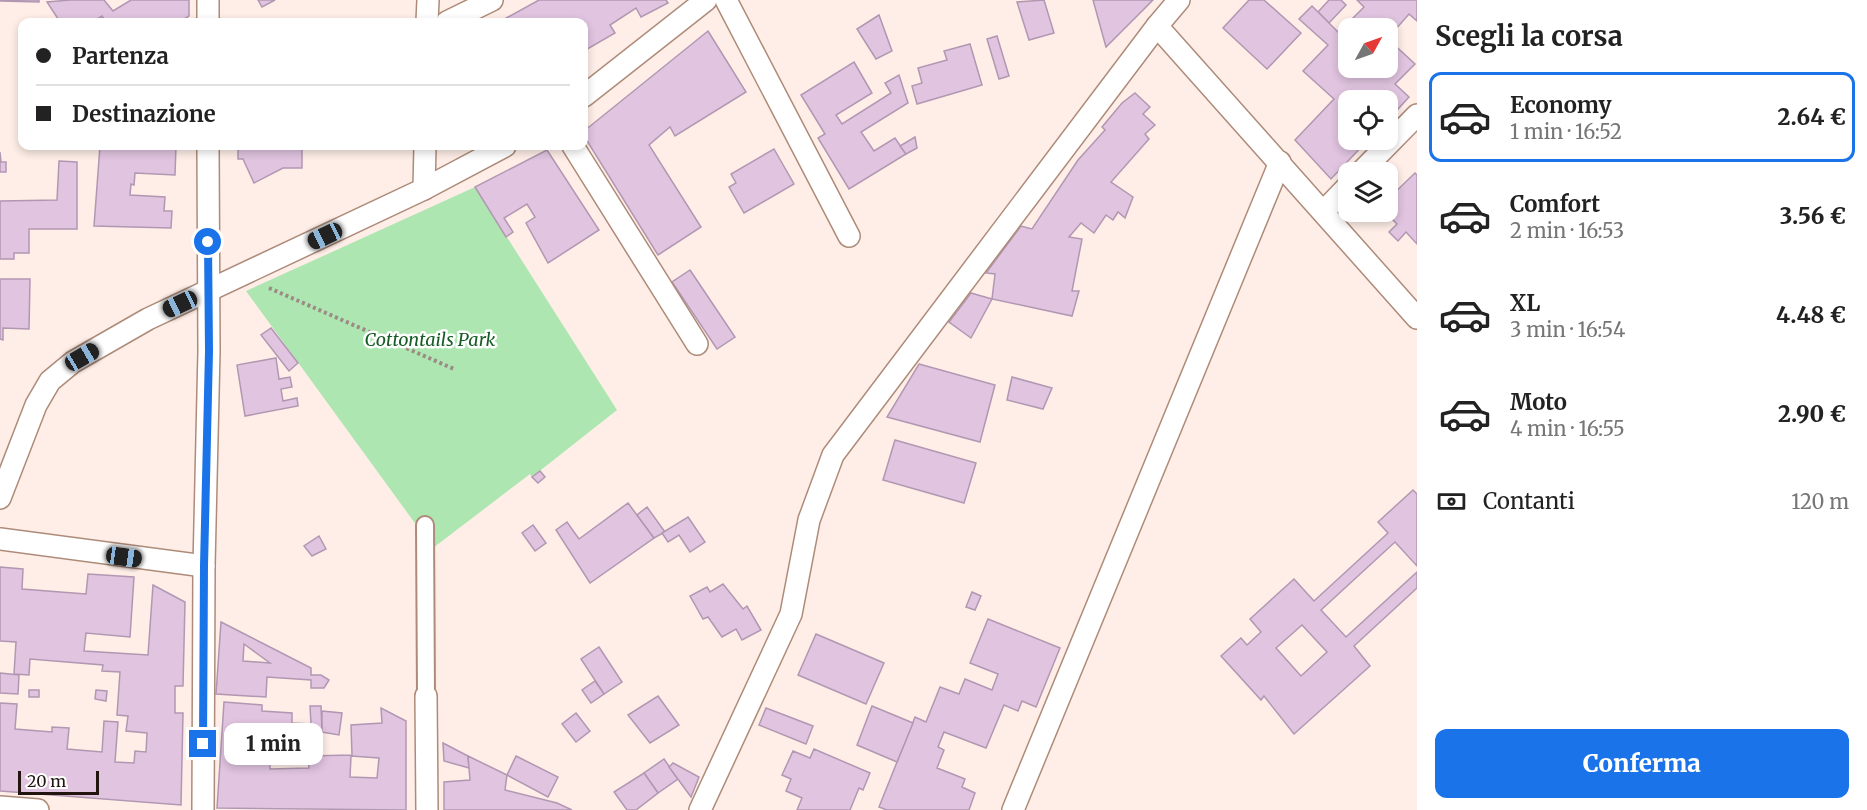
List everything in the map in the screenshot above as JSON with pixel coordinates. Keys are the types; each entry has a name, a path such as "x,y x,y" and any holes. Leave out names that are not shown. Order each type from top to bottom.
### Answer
{"street":[{"path":"208,0 208,18"},
{"path":"427,18 428,0"},
{"path":"455,18 492,0"},
{"path":"588,93 706,0"},
{"path":"726,0 849,236"},
{"path":"700,810 791,614 808,520 833,455 1179,0"},
{"path":"1157,26 1417,318"},
{"path":"1371,162 1417,115"},
{"path":"203,810 204,566 209,351 208,150"},
{"path":"424,189 425,150"},
{"path":"0,498 36,405 50,381 73,362 148,319 424,189 497,150"},
{"path":"576,150 697,344"},
{"path":"1013,810 1280,162"},
{"path":"1323,212 1338,196"},
{"path":"425,525 426,810"},
{"path":"0,539 204,566"},
{"path":"0,807 38,810"}],"path":[{"path":"246,273 269,289 454,369"}],"green space":[{"name":"Cottontails Park","path":"475,187 617,410 532,477 530,474 433,548 246,291"}],"building":[{"path":"39,0 39,2 0,1"},
{"path":"104,0 113,11 131,0 189,0 189,16 186,18 103,18 102,16 99,18 57,18 47,2"},
{"path":"258,0 275,0 262,7"},
{"path":"539,0 666,0 668,3 641,17 636,8 610,25 615,33 588,49 588,18 506,18"},
{"path":"1044,0 1054,33 1029,40 1017,2"},
{"path":"1093,0 1153,0 1106,47"},
{"path":"1249,0 1264,0 1301,33 1267,69 1223,28"},
{"path":"1329,0 1341,0 1346,5 1329,23 1318,12"},
{"path":"1357,0 1417,0 1417,21 1409,14 1398,27 1398,18 1353,18 1364,7"},
{"path":"1312,6 1338,32 1338,78 1398,78 1398,48 1415,64 1395,84 1409,97 1398,109 1398,90 1338,90 1338,150 1359,150 1347,162 1338,162 1338,172 1331,179 1295,140 1334,99 1303,71 1328,45 1299,19"},
{"path":"879,15 892,51 876,59 857,29"},
{"path":"708,31 746,92 675,136 670,127 649,145 701,227 658,255 588,142 588,128"},
{"path":"997,36 1009,76 999,79 987,39"},
{"path":"970,44 982,85 917,104 912,86 922,83 918,68 947,60 944,51"},
{"path":"854,62 872,93 836,115 842,124 891,93 885,83 899,75 908,103 861,132 874,151 895,138 906,154 849,189 818,138 825,134 801,95"},
{"path":"1135,93 1150,107 1143,114 1155,125 1145,134 1149,139 1111,182 1133,197 1125,218 1118,212 1113,220 1106,215 1094,233 1081,223 1069,237 1082,239 1072,291 1079,291 1072,316 992,299 995,274 986,273 1021,226 1032,229 1078,160 1105,130 1102,127 1122,103"},
{"path":"915,137 917,148 906,154 900,146"},
{"path":"774,149 794,184 744,213 729,187 736,183 731,174"},
{"path":"100,150 176,150 175,175 135,173 130,195 165,197 164,211 172,211 171,228 94,226"},
{"path":"238,150 302,150 302,168 283,168 254,183 243,159 238,159"},
{"path":"547,150 599,230 548,263 526,223 535,217 527,204 504,218 513,232 506,237 475,187"},
{"path":"0,152 1,162 6,162 6,172 0,172"},
{"path":"59,161 77,162 77,229 29,229 29,253 14,253 14,259 0,259 0,201 57,200"},
{"path":"1415,173 1417,175 1417,244 1406,232 1398,241 1389,232 1397,224 1395,222 1398,222 1398,189"},
{"path":"690,270 735,337 717,349 672,282"},
{"path":"0,279 30,279 29,329 3,328 3,340 0,339"},
{"path":"971,293 992,299 971,338 949,322"},
{"path":"271,328 298,363 289,371 261,335"},
{"path":"276,358 279,379 290,377 292,387 281,389 283,401 297,398 298,406 245,416 237,365"},
{"path":"919,364 995,385 980,442 887,417"},
{"path":"1012,377 1052,388 1043,409 1007,400"},
{"path":"895,440 976,463 964,503 883,480"},
{"path":"540,471 545,477 538,483 532,477"},
{"path":"1413,490 1417,494 1417,566 1395,542 1321,610 1346,637 1417,572 1417,588 1354,646 1370,666 1294,734 1264,696 1261,700 1221,656 1241,638 1247,645 1261,632 1250,619 1294,579 1314,601 1388,533 1378,522","holes":["1302,625 1327,652 1301,676 1276,648"]},
{"path":"628,503 654,538 590,583 556,530 567,522 579,539"},
{"path":"647,507 665,532 654,538 637,515"},
{"path":"688,517 705,542 690,552 679,535 668,542 662,533"},
{"path":"533,525 546,543 535,551 522,533"},
{"path":"319,536 326,549 312,556 304,546"},
{"path":"0,567 23,569 22,589 86,594 88,574 134,577 130,637 86,633 84,651 148,655 153,585 185,602 183,686 175,686 175,713 183,713 181,805 0,791 0,703 17,704 15,729 52,732 52,727 69,728 67,749 102,752 104,721 118,722 115,762 134,763 135,751 146,752 147,733 126,731 128,716 117,715 120,672 102,671 103,665 30,659 29,675 14,674 16,642 0,641"},
{"path":"723,584 743,609 747,606 761,630 742,640 736,629 722,637 708,617 703,619 690,596 707,587 710,592"},
{"path":"972,592 981,596 975,610 966,607"},
{"path":"988,619 1060,648 1036,707 1022,701 1018,711 1004,705 986,748 944,732 938,747 944,750 937,768 965,779 962,787 975,793 969,810 887,810 879,807 915,717 926,722 940,687 959,694 965,679 992,690 998,674 970,663"},
{"path":"221,622 311,668 311,675 321,675 329,680 324,688 311,688 311,680 267,677 266,697 216,694","holes":["244,644 270,663 243,661"]},
{"path":"816,634 884,663 866,704 798,675"},
{"path":"599,647 622,682 604,694 581,659"},
{"path":"0,673 19,675 18,694 0,693"},
{"path":"595,681 604,694 591,703 582,690"},
{"path":"29,690 39,690 39,697 29,697"},
{"path":"96,690 107,691 106,701 95,699"},
{"path":"658,696 679,725 650,743 628,715"},
{"path":"224,702 262,705 262,711 292,713 292,723 311,724 310,706 321,706 322,732 293,733 293,738 269,739 270,769 309,768 308,756 352,755 351,725 382,723 381,708 406,721 406,810 217,808","holes":["351,756 379,758 377,778 350,777"]},
{"path":"872,706 913,723 897,762 857,745"},
{"path":"766,708 813,726 806,744 759,725"},
{"path":"322,711 342,713 339,735 322,732"},
{"path":"576,713 590,731 576,742 562,724"},
{"path":"443,743 468,756 469,768 444,761"},
{"path":"814,749 870,773 863,790 859,788 850,810 797,810 802,798 786,791 791,779 782,775 793,751 810,758"},
{"path":"468,756 507,775 505,790 557,803 572,810 444,810 444,782 470,780"},
{"path":"516,756 558,777 548,797 507,775"},
{"path":"664,759 678,779 658,793 644,773"},
{"path":"673,763 699,777 691,797 669,767"},
{"path":"644,773 658,793 636,810 627,810 614,792"}],"route":[{"path":"203,744 209,351 208,242"}]}
